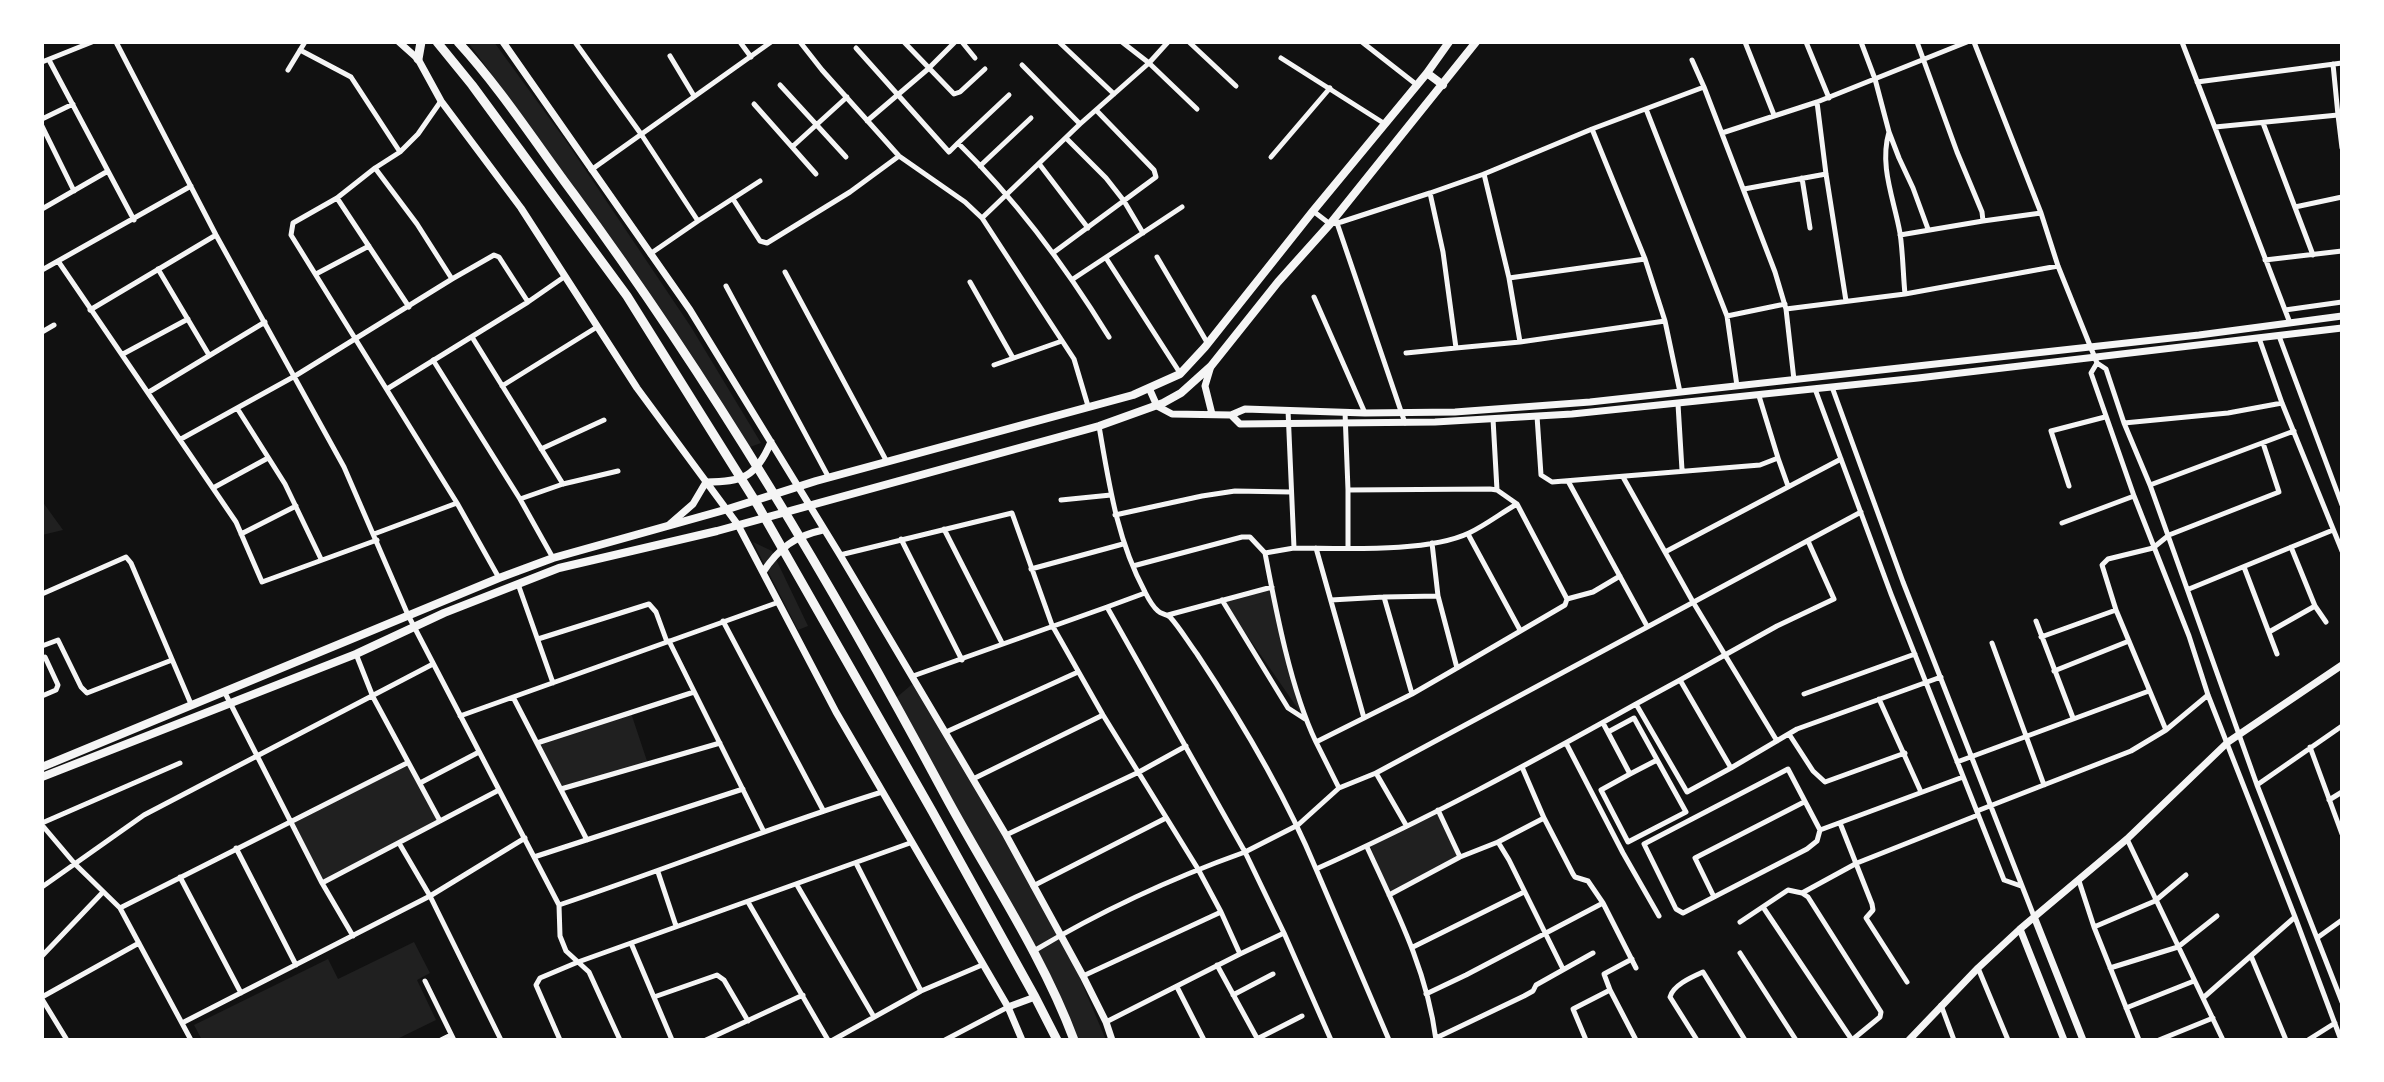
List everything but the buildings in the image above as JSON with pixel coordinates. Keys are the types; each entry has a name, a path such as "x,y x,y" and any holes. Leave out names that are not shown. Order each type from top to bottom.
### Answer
{"main road":[{"path":"417,59 421,42"},
{"path":"437,42 627,296 751,494 932,811 1057,1040"},
{"path":"459,42 635,277 775,493 885,683 1032,952 1063,1011 1074,1040"},
{"path":"43,770 191,704 553,558 829,478 1133,395 1180,373 1208,344 1313,211 1427,73 1449,42"},
{"path":"43,770 230,705 357,654 415,626 559,568 738,525 1099,426 1157,406 1181,393 1211,366 1278,282 1334,223 1476,42"},
{"path":"1427,73 1443,85"}],"street":[{"path":"42,62 92,42"},
{"path":"116,42 216,234 344,467 408,615 559,905 560,936 566,951 589,972 620,1040"},
{"path":"288,70 305,42"},
{"path":"399,42 417,59 441,101 521,208 564,277 664,426 738,525 836,712 910,843 1008,1007 1022,1040"},
{"path":"503,42 690,310 840,555 1006,836 1083,976 1106,1022 1112,1040"},
{"path":"575,42 641,134 698,221"},
{"path":"740,42 751,57"},
{"path":"591,170 771,42"},
{"path":"800,42 899,156 965,202 982,218 1074,359 1088,406"},
{"path":"904,42 954,94 960,92 985,69"},
{"path":"867,121 928,69 955,42"},
{"path":"962,42 975,58"},
{"path":"1059,42 1114,94"},
{"path":"1122,42 1149,63 1197,109"},
{"path":"982,218 1040,165 1080,124 1149,63 1168,42"},
{"path":"1189,42 1236,86"},
{"path":"1362,42 1417,85"},
{"path":"1745,42 1774,114"},
{"path":"1806,42 1829,98"},
{"path":"1862,42 1875,79 1889,132 1928,229"},
{"path":"1917,42 1957,152 1982,212 1983,221"},
{"path":"1722,133 1774,114 1829,98 1967,42"},
{"path":"1974,42 2041,213 2058,266 2096,359 2106,369 2124,423 2151,485 2257,785 2341,994 2342,1002"},
{"path":"2182,42 2290,323"},
{"path":"856,48 949,152 1010,95"},
{"path":"300,50 351,77 400,152"},
{"path":"670,56 694,96"},
{"path":"1281,57 1385,124"},
{"path":"49,60 134,220"},
{"path":"1692,60 1744,189 1786,306 1794,380"},
{"path":"2198,82 2342,63"},
{"path":"1022,64 1080,124"},
{"path":"2333,64 2342,148"},
{"path":"780,85 846,157"},
{"path":"1334,223 1484,174 1592,129 1704,87"},
{"path":"1271,157 1330,88"},
{"path":"792,147 847,97"},
{"path":"441,101 418,134 400,152 375,168 337,198 295,221 291,228 291,235 457,503 499,578"},
{"path":"1817,102 1846,301"},
{"path":"42,119 73,104"},
{"path":"754,105 816,174"},
{"path":"1646,109 1726,316 1737,386"},
{"path":"1053,252 1152,181 1157,174 1096,110"},
{"path":"2214,127 2338,116"},
{"path":"980,166 1031,118"},
{"path":"2263,123 2313,255"},
{"path":"42,126 74,191"},
{"path":"1592,129 1645,260 1665,321 1680,392"},
{"path":"1889,132 1884,148 1885,164 1900,235 1905,294"},
{"path":"1066,138 1106,177 1143,233"},
{"path":"958,143 1008,194 1053,252 1073,279 1109,338"},
{"path":"733,199 760,241 767,243 850,192 899,156"},
{"path":"1040,165 1088,228"},
{"path":"375,168 417,224 452,279"},
{"path":"42,209 108,171"},
{"path":"1484,174 1509,278 1520,342"},
{"path":"1744,189 1826,174"},
{"path":"1802,178 1810,228"},
{"path":"650,254 760,181"},
{"path":"42,270 191,186"},
{"path":"1430,193 1443,252 1456,348"},
{"path":"2295,207 2342,197"},
{"path":"337,198 409,307"},
{"path":"1073,279 1182,207"},
{"path":"1313,211 1334,223 1405,423"},
{"path":"1900,235 2041,213"},
{"path":"90,310 216,234"},
{"path":"316,274 369,246"},
{"path":"2265,260 2342,252"},
{"path":"181,439 295,376 494,255 499,257 528,302"},
{"path":"1157,257 1208,344"},
{"path":"1106,258 1180,373"},
{"path":"1509,278 1645,260"},
{"path":"58,261 236,522 262,582 457,503"},
{"path":"1726,316 1786,306 1905,294 2058,266"},
{"path":"158,269 209,355"},
{"path":"785,272 887,462"},
{"path":"387,389 528,302 564,277"},
{"path":"970,282 1013,358"},
{"path":"726,286 829,478"},
{"path":"1314,297 1365,412"},
{"path":"2285,310 2342,302"},
{"path":"1149,388 1157,406 1172,414 1231,415 1245,409 1455,412 1590,402 1794,380 2090,345 2199,335 2342,316"},
{"path":"123,354 188,318"},
{"path":"1406,353 1520,342 1665,321"},
{"path":"149,392 265,322"},
{"path":"42,332 54,325"},
{"path":"502,386 597,327"},
{"path":"1231,415 1240,424 1405,423 1538,416 1759,396 2096,359 2342,328"},
{"path":"2278,336 2342,505"},
{"path":"472,337 563,484"},
{"path":"2259,338 2282,403 2342,551"},
{"path":"994,365 1062,341"},
{"path":"2096,359 2091,374 2105,417 2153,548 2189,636 2208,695 2341,1040"},
{"path":"433,360 520,499 553,558"},
{"path":"1211,366 1205,386 1212,414"},
{"path":"1832,387 1903,582 1989,806 2083,1040"},
{"path":"1815,389 1926,683 2004,880 2021,886"},
{"path":"1759,396 1788,486"},
{"path":"2124,423 2228,413 2282,403"},
{"path":"1678,404 1682,470"},
{"path":"237,408 296,506 321,558"},
{"path":"1288,410 1294,548"},
{"path":"1345,412 1348,548"},
{"path":"1538,416 1541,475 1552,482 1760,465 1778,458"},
{"path":"2069,486 2052,431 2105,417"},
{"path":"1493,419 1497,490"},
{"path":"541,448 604,420"},
{"path":"1099,426 1115,515 1123,543 1145,593 1158,611 1167,615 1197,655 1298,825 1389,1040"},
{"path":"2151,485 2294,431"},
{"path":"706,482 730,482 749,475 763,461 771,442"},
{"path":"2166,730 2116,610 2102,565 2108,559 2153,548 2169,535 2279,492 2263,443"},
{"path":"213,488 268,458"},
{"path":"1665,552 1841,459"},
{"path":"520,499 563,484 618,471"},
{"path":"1623,477 1693,602 1777,741"},
{"path":"1568,481 1647,626"},
{"path":"668,526 693,504 706,482"},
{"path":"1316,742 1412,694 1565,605 1567,599 1517,504 1497,490 1348,490"},
{"path":"1115,515 1235,491 1291,492"},
{"path":"1061,500 1111,495"},
{"path":"2062,523 2134,496"},
{"path":"1265,553 1294,548 1348,548 1432,543 1468,534 1517,504"},
{"path":"241,534 296,506"},
{"path":"1032,952 1060,935 1198,869 1245,852 1298,825 1339,788 1376,773 1861,512"},
{"path":"840,555 1012,513 1052,625 1103,715 1198,869 1240,954"},
{"path":"944,529 1002,643"},
{"path":"763,572 774,555 789,541 823,530"},
{"path":"2189,589 2333,530"},
{"path":"1468,534 1520,630"},
{"path":"1133,566 1242,537 1250,537 1265,553 1305,719 1339,788"},
{"path":"901,539 962,660"},
{"path":"1316,869 1367,847 1522,767 1724,654 1834,599 1808,541"},
{"path":"1031,568 1123,543"},
{"path":"1432,543 1438,596 1457,668"},
{"path":"2291,547 2315,606 2326,622"},
{"path":"1316,548 1364,718"},
{"path":"42,594 126,557 191,704"},
{"path":"2244,567 2277,654"},
{"path":"1567,599 1593,592 1620,576"},
{"path":"518,584 553,683"},
{"path":"1167,615 1272,587"},
{"path":"913,676 1145,593"},
{"path":"1331,600 1438,596"},
{"path":"1384,597 1412,694"},
{"path":"1222,600 1288,708 1305,719"},
{"path":"460,716 723,621 780,603"},
{"path":"538,639 649,604 656,612 668,641 764,832"},
{"path":"2269,632 2315,606"},
{"path":"1107,607 1245,852 1331,1040"},
{"path":"2041,637 2116,610"},
{"path":"723,621 823,810"},
{"path":"2036,621 2073,718"},
{"path":"42,646 58,640 81,687 87,693 172,660"},
{"path":"2054,671 2129,641"},
{"path":"1992,643 2044,785"},
{"path":"357,654 373,697 440,821"},
{"path":"1804,694 1915,654"},
{"path":"42,696 56,690 58,685 45,657"},
{"path":"42,888 144,815 433,664"},
{"path":"1909,1040 1978,968 2020,929 2035,919 2127,839 2228,742 2342,665"},
{"path":"946,732 1078,672"},
{"path":"1636,704 1687,792 1789,734 1941,677"},
{"path":"1680,680 1731,768"},
{"path":"224,691 322,883 353,936"},
{"path":"1957,762 2149,691"},
{"path":"537,743 694,692"},
{"path":"1802,893 1857,863 1978,813 1989,806 2131,751 2166,730 2208,695"},
{"path":"513,697 587,840"},
{"path":"1880,699 1921,792"},
{"path":"973,779 1103,715"},
{"path":"1608,732 1634,718 1686,812 1628,842 1601,790 1657,760"},
{"path":"1603,723 1630,774"},
{"path":"2257,785 2342,726"},
{"path":"1789,734 1813,771 1825,782 1905,753"},
{"path":"561,789 720,743"},
{"path":"1566,743 1623,853 1659,916"},
{"path":"1006,836 1139,772 1186,746"},
{"path":"2310,747 2342,834"},
{"path":"420,783 479,752"},
{"path":"180,763 42,824 75,864 120,908 191,1040"},
{"path":"120,908 407,763"},
{"path":"1522,767 1544,818 1573,874 1575,877 1588,881 1603,903 1636,968"},
{"path":"1788,770 1804,802 1820,830 1816,841 1807,849 1683,913 1679,912 1644,844 1788,770"},
{"path":"1376,773 1406,825"},
{"path":"1820,830 1963,777"},
{"path":"534,857 743,789"},
{"path":"322,883 499,790"},
{"path":"559,905 658,872 823,810 882,792"},
{"path":"2329,800 2342,792"},
{"path":"1714,897 1695,858 1804,802"},
{"path":"1437,810 1460,857"},
{"path":"1033,886 1166,818"},
{"path":"1389,895 1460,857 1498,842 1544,818"},
{"path":"1840,823 1873,910 1866,918 1907,982"},
{"path":"182,1023 429,896 525,838"},
{"path":"2127,839 2223,1040"},
{"path":"1498,842 1563,969"},
{"path":"399,843 429,896 501,1040"},
{"path":"560,1040 536,985 540,978 676,926 797,885 910,843"},
{"path":"1367,847 1413,947 1436,1039 1524,996 1533,991 1536,985 1593,953"},
{"path":"236,849 296,965"},
{"path":"856,863 921,991"},
{"path":"658,872 676,926"},
{"path":"180,876 241,993"},
{"path":"2094,927 2155,901 2186,876"},
{"path":"2079,881 2094,927 2139,1040"},
{"path":"797,885 874,1017"},
{"path":"1740,922 1788,890 1808,897 1881,1012 1880,1017 1852,1040 1763,907"},
{"path":"42,956 104,892"},
{"path":"1413,947 1524,892"},
{"path":"748,902 828,1040"},
{"path":"1426,994 1603,903"},
{"path":"1083,976 1221,912"},
{"path":"2110,968 2178,947 2217,916"},
{"path":"2203,998 2295,917"},
{"path":"2317,938 2342,920"},
{"path":"2020,929 2064,1040"},
{"path":"1106,1022 1284,933"},
{"path":"67,1040 42,998 139,943"},
{"path":"630,943 672,1040"},
{"path":"1740,953 1796,1040"},
{"path":"2251,956 2286,1040"},
{"path":"1632,959 1604,974 1636,1040"},
{"path":"833,1040 921,991 982,965"},
{"path":"1217,965 1257,1040 1302,1016"},
{"path":"1978,968 2008,1040"},
{"path":"1697,1040 1670,997 1676,987 1703,972 1745,1040"},
{"path":"1233,996 1273,974"},
{"path":"654,997 717,975 724,980 748,1021"},
{"path":"425,981 453,1037 441,1040"},
{"path":"2126,1008 2194,981"},
{"path":"1177,987 1204,1040"},
{"path":"1586,1040 1573,1010 1610,990"},
{"path":"2327,1002 2341,994"},
{"path":"706,1040 803,995"},
{"path":"945,1040 1008,1007 1035,996"},
{"path":"1941,1005 1954,1040"},
{"path":"2159,1040 2213,1018"},
{"path":"2308,1040 2335,1023"}],"shaded area":[{"path":"468,42 494,42 566,141 691,327 761,443 750,447 542,143"},
{"path":"42,501 63,530 42,535"},
{"path":"753,542 772,551 808,626 798,630"},
{"path":"1272,587 1305,719 1224,602"},
{"path":"916,681 957,744 1053,915 1106,1040 1072,1040 1063,1011 890,703"},
{"path":"631,713 648,764 561,789 537,743"},
{"path":"407,763 440,821 322,883 291,822"},
{"path":"1438,810 1460,857 1389,895 1370,845"},
{"path":"414,942 430,973 417,980 436,1020 395,1040 202,1040 194,1025 328,959 338,979"}]}
